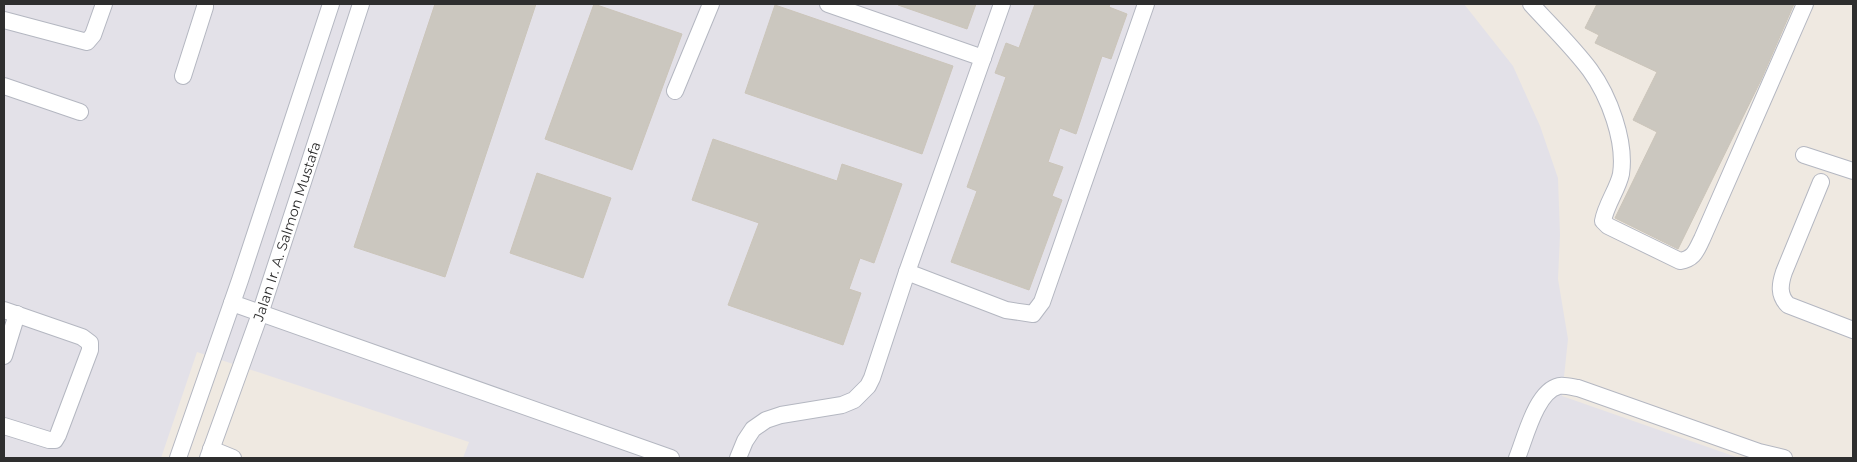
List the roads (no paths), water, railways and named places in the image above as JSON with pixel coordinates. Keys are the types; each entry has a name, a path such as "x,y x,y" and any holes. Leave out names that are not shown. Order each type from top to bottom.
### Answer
{"street":[{"path":"4,20 87,42 93,35 104,4"},
{"path":"183,76 205,4"},
{"name":"Jalan Ir. A. Salmon Mustafa","path":"178,458 232,303 331,4"},
{"name":"Jalan Ir. A. Salmon Mustafa","path":"209,454 260,314 361,4"},
{"path":"675,91 711,4"},
{"path":"828,4 984,58"},
{"path":"738,458 745,441 753,429 766,420 781,415 842,405 854,400 868,386 1002,4"},
{"path":"907,272 1006,310 1033,314 1042,302 1146,4"},
{"path":"1531,4 1590,70 1607,99 1620,141 1621,175 1604,212 1603,221 1608,226 1680,261 1688,260 1694,255 1805,4"},
{"path":"4,86 80,112"},
{"path":"1804,155 1853,171"},
{"path":"1821,182 1780,283 1782,300 1788,305 1853,330"},
{"path":"232,303 671,458"},
{"path":"4,356 11,312 82,337 90,343 90,350 55,440 49,440 4,426"},
{"path":"1517,458 1536,408 1549,390 1560,386 1578,388 1759,452 1784,458"},
{"path":"209,454 233,458"}]}
